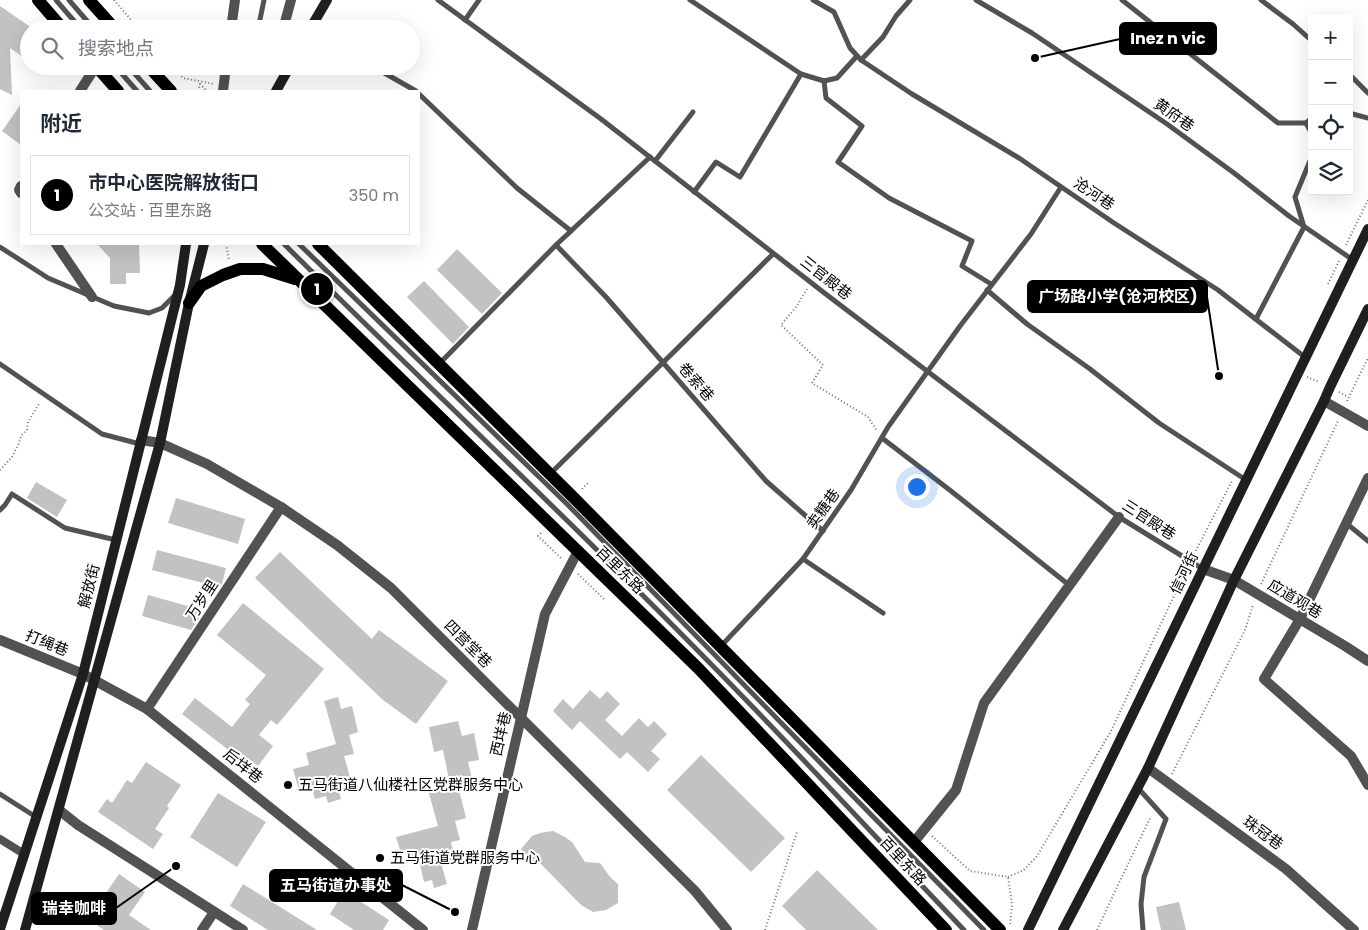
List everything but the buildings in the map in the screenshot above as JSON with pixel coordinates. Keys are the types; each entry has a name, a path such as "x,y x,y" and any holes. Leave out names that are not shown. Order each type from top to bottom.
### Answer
{"main road":[{"path":"38,0 55,20"},
{"path":"89,0 107,20"},
{"path":"316,20 327,0"},
{"path":"104,75 117,90"},
{"path":"156,75 170,90"},
{"path":"277,90 285,75"},
{"name":"信河街","path":"1028,930 1368,229"},
{"name":"解放街","path":"0,930 82,674 178,291 186,245"},
{"name":"解放街","path":"25,930 160,443 189,303 204,245"},
{"name":"百里东路","path":"263,245 698,668 946,930"},
{"name":"百里东路","path":"319,245 550,474 1000,930"},
{"path":"189,303 201,286 222,275 240,269 263,269 298,280"},
{"path":"1063,930 1148,768 1234,580 1368,309"}],"street":[{"path":"232,20 234,0"},
{"path":"286,20 291,0"},
{"path":"81,90 90,75"},
{"path":"223,88 225,75"},
{"path":"57,245 92,297"},
{"path":"1324,401 1368,426"},
{"name":"四营堂巷","path":"141,442 160,443 207,464 281,506 337,545 391,588 695,891 727,930"},
{"path":"1368,478 1300,619 1264,679 1351,756 1368,785"},
{"name":"万岁里","path":"148,709 281,506"},
{"path":"914,842 956,790 984,703 1118,517"},
{"name":"西垟巷","path":"472,930 545,614 578,551"},
{"name":"应道观巷","path":"1203,569 1234,580 1368,661"},
{"name":"打绳巷","path":"0,640 82,674"},
{"name":"后垟巷","path":"82,674 148,709 424,930"},
{"name":"珠冠巷","path":"1148,768 1286,869 1354,930"},
{"path":"59,810 78,825 243,930"},
{"path":"0,839 24,854"},
{"path":"202,930 214,912"}],"lane":[{"path":"56,0 73,20"},
{"path":"69,0 86,20"},
{"path":"260,20 264,0"},
{"name":"三官殿巷","path":"438,0 601,119 773,254 1118,517 1203,569"},
{"path":"465,20 479,0"},
{"path":"690,0 801,74 824,81 837,78 883,37 896,16 910,0"},
{"path":"813,0 834,12 850,48 859,58"},
{"name":"黄府巷","path":"976,0 1032,33 1166,124 1304,227 1353,260"},
{"path":"1122,0 1278,123 1306,123 1308,127"},
{"path":"1260,0 1308,37"},
{"name":"沧河巷","path":"859,58 912,94 1019,158 1218,290 1306,358"},
{"path":"694,192 716,162 740,177 801,74"},
{"path":"123,75 136,90"},
{"path":"136,75 149,90"},
{"path":"388,75 414,90"},
{"path":"1353,78 1368,93"},
{"path":"824,81 826,98 862,126 838,162 889,198 972,241 962,266 991,284"},
{"path":"420,95 517,188 571,231"},
{"path":"440,364 556,245 652,159 693,112"},
{"path":"1353,113 1368,118"},
{"path":"1256,320 1304,227 1295,196 1308,165"},
{"name":"卖糖巷","path":"720,646 803,559 851,490 888,427 991,284 1031,234 1062,187"},
{"path":"285,245 560,512 700,652 964,930"},
{"path":"301,245 567,504 984,930"},
{"name":"卷索巷","path":"556,245 606,297 766,481 823,530"},
{"path":"0,247 48,278 114,306 149,313 162,308 178,291"},
{"path":"550,474 773,254"},
{"path":"987,290 1027,324 1090,369 1160,423 1246,480"},
{"path":"0,364 102,434 141,442"},
{"path":"882,438 952,491 1069,585"},
{"path":"0,510 12,494 66,528 116,540"},
{"path":"1346,524 1368,541"},
{"path":"803,559 883,613"},
{"path":"1137,787 1166,819 1144,877 1141,904 1142,930"},
{"path":"0,794 36,817"}],"path":[{"path":"114,0 131,20"},
{"path":"180,75 183,78 223,88"},
{"path":"198,90 200,84 206,90"},
{"path":"811,283 796,308 781,325 823,365 812,383 868,417 882,438"},
{"path":"1168,782 1245,630 1257,593 1368,358"},
{"path":"0,470 12,458 20,443 21,436 27,430 28,422 39,406 43,393"},
{"path":"924,829 970,871 1008,877 1024,870 1037,856 1111,731 1190,562 1236,473"},
{"path":"1098,930 1155,807"},
{"path":"764,930 797,832"},
{"path":"1006,930 1011,923 1012,904 1008,877"}],"place":[{"name":"Inez n vic","path":"1035,58"},
{"name":"市中心医院解放街口","path":"317,289"},
{"name":"广场路小学(沧河校区)","path":"1219,376"},
{"name":"五马街道八仙楼社区党群服务中心","path":"288,785"},
{"name":"五马街道党群服务中心","path":"380,858"},
{"name":"瑞幸咖啡","path":"176,866"},
{"name":"五马街道办事处","path":"455,912"}]}
